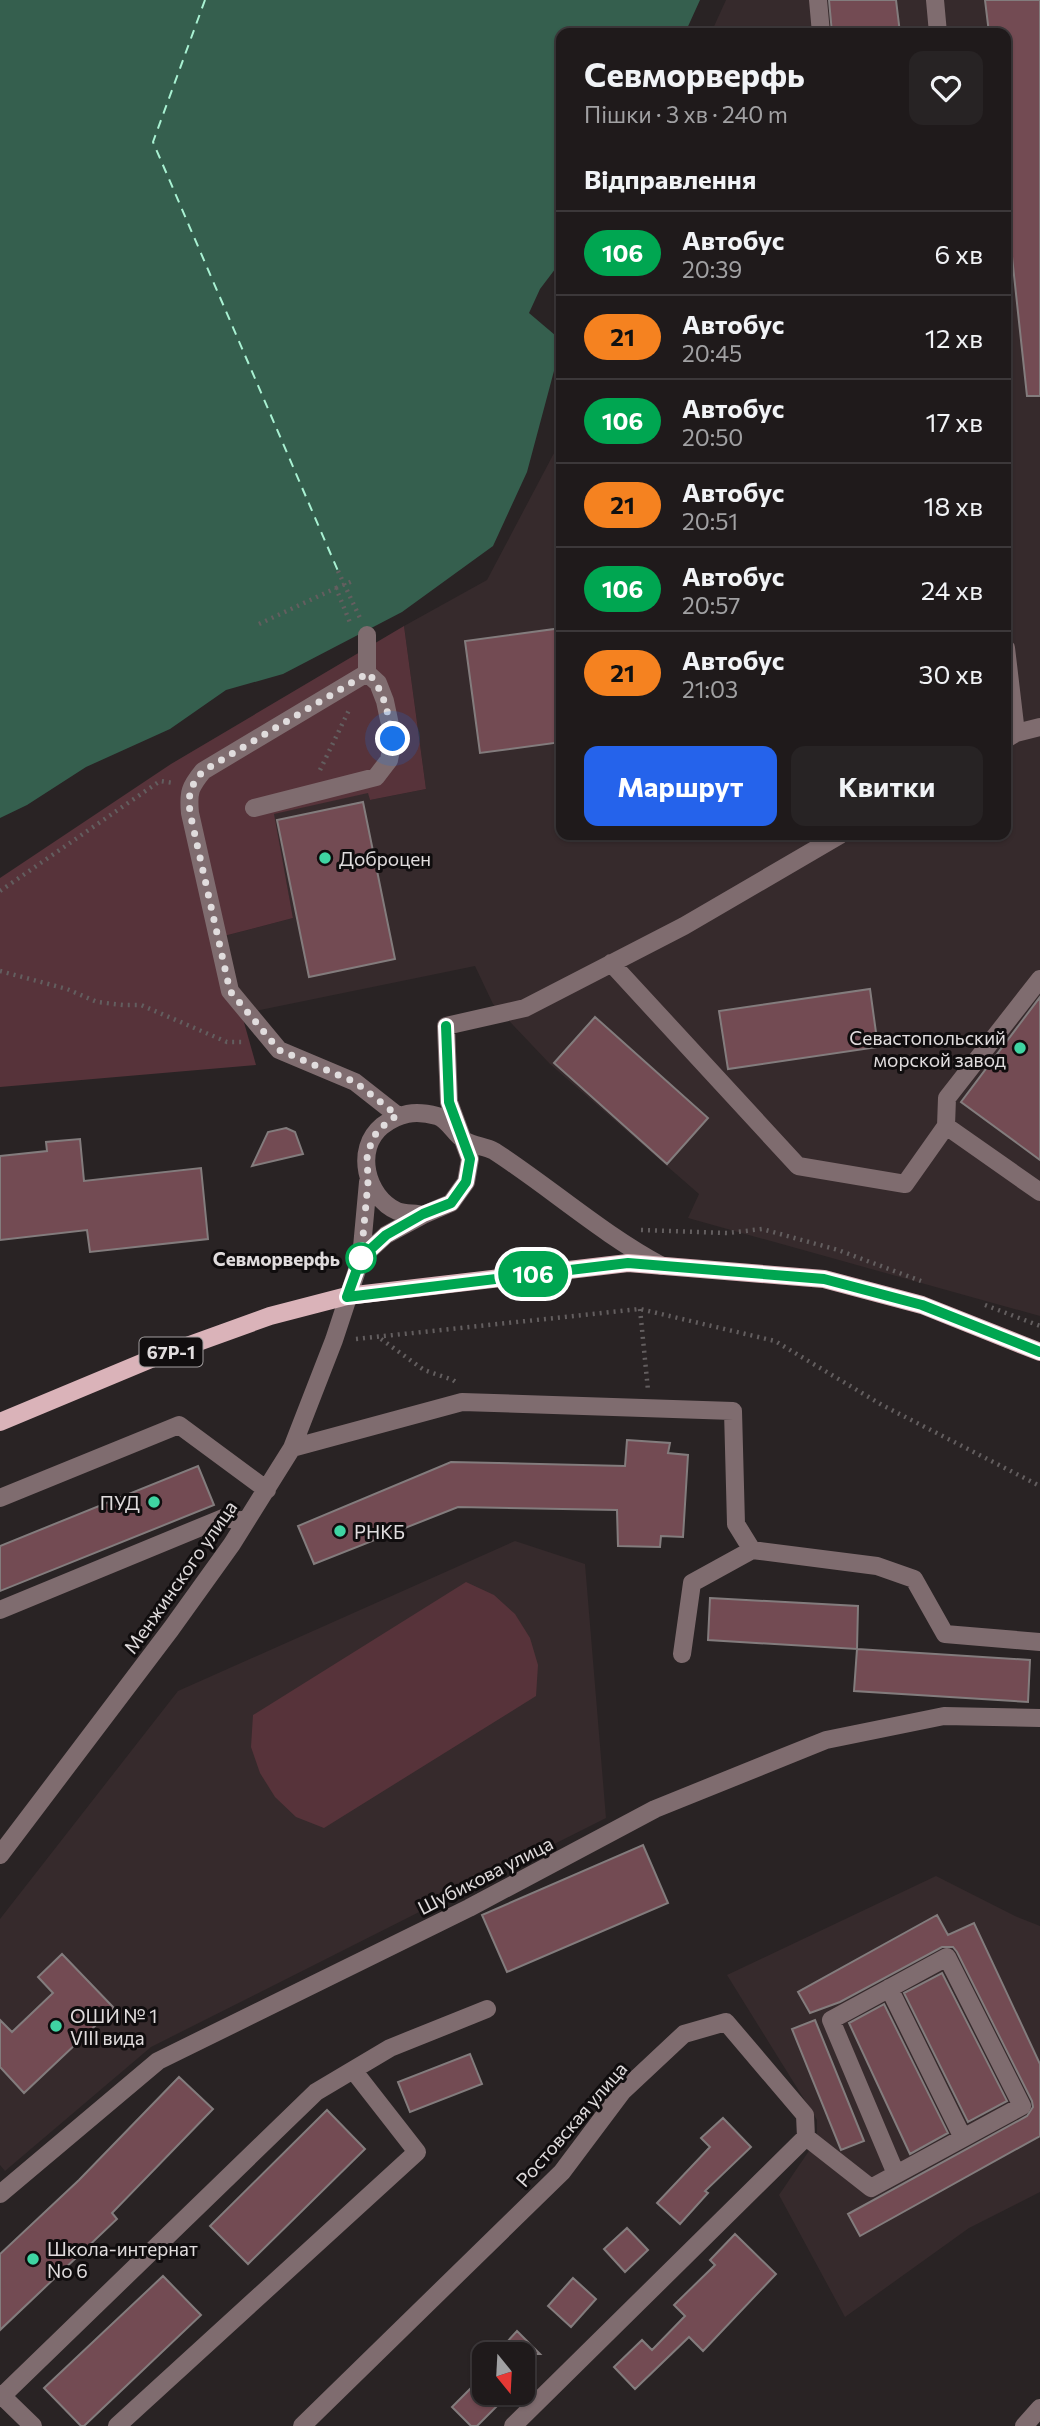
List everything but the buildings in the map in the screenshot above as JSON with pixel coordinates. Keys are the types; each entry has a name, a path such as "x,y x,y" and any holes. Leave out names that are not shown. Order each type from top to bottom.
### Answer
{"main road":[{"name":"67Р-1","path":"0,1422 151,1359 271,1316 347,1297 628,1263 824,1279 922,1305 1040,1352"}],"street":[{"path":"818,0 821,28"},
{"path":"934,0 937,28"},
{"path":"254,808 376,777 389,760 393,739 385,701 378,683 368,673 361,635"},
{"path":"368,673 203,771 191,786 190,813 230,991 279,1050 355,1082 397,1115"},
{"path":"1011,736 1040,727"},
{"path":"361,1258 386,1235 423,1214 451,1203 466,1182 470,1159 449,1102 446,1026 525,1008 684,926 831,840"},
{"path":"611,963 797,1166 905,1184 946,1126 947,1098 1040,979"},
{"path":"361,1258 368,1182 367,1153 377,1131 397,1115 417,1112 440,1116 464,1140 491,1149 617,1239 662,1266"},
{"path":"946,1126 1040,1192"},
{"path":"368,1182 380,1200 398,1211 423,1214"},
{"name":"Менжинского улица","path":"0,1855 171,1629 267,1490 292,1448 334,1340 361,1258"},
{"path":"292,1448 462,1402 733,1411 736,1524 752,1550"},
{"path":"0,1498 179,1425 267,1490"},
{"path":"0,1610 223,1518 246,1521"},
{"path":"682,1654 692,1583 752,1550 877,1566 914,1579 945,1634 1040,1642"},
{"name":"Шубикова улица","path":"0,2194 158,2062 469,1908 656,1809 826,1740 944,1716 1040,1718"},
{"path":"513,2426 806,2137 871,2188 1022,2106 947,1957 831,2020 896,2174"},
{"path":"889,1989 963,2138"},
{"path":"33,2426 1,2396 316,2092 390,2048 487,2009"},
{"name":"Ростовская улица","path":"302,2426 562,2172 622,2092 684,2034 726,2022 805,2115 806,2137"},
{"path":"117,2426 417,2152 354,2070"},
{"path":"1024,2426 1040,2408"}],"path":[{"path":"338,571 361,635"},
{"path":"259,624 355,580"},
{"path":"336,589 361,635"},
{"path":"308,795 368,673"},
{"path":"0,891 160,781 191,786"},
{"path":"0,971 67,989 97,1002 123,1006 141,1005 227,1042 245,1042"},
{"path":"334,1340 379,1338 639,1309 775,1341 882,1405 1040,1486"},
{"path":"639,1309 650,1408"},
{"path":"379,1338 424,1370 453,1380 479,1403"}],"shaded area":[{"path":"0,0 700,0 687,28 556,28 556,268 540,289 529,313 556,336 556,363 527,472 493,546 402,612 283,674 226,690 170,729 86,767 27,805 0,818"},
{"path":"726,0 1040,0 1040,1316 688,1218 699,1194 550,1064 493,1004 475,966 241,1014 220,937 293,918 273,814 369,792 370,800 426,789 404,626 487,580 556,449 556,840 1011,840 1011,28 713,28"},
{"path":"404,626 426,789 370,800 368,793 274,814 293,918 220,937 256,1065 0,1087 0,878 171,764"},
{"path":"515,1541 585,1564 606,1818 151,2047 5,2171 0,2165 0,1919 178,1691"},
{"path":"466,1582 494,1595 515,1614 530,1638 538,1665 536,1696 324,1828 296,1817 275,1797 260,1773 251,1747 253,1715"},
{"path":"936,1876 1040,1926 1040,2192 969,2228 845,2317 779,2195 817,2139 817,2120 727,1975"}],"ferry route":[{"path":"205,0 153,142 338,571"}],"bus line":[{"name":"106","path":"446,1026 449,1102 470,1159 466,1182 451,1203 423,1214 386,1235 361,1258 347,1297 628,1263 824,1279 922,1305 1040,1352"}],"place":[{"name":"Доброцен","path":"325,858"},
{"name":"Севастопольский морской завод","path":"1020,1048"},
{"name":"Севморверфь","path":"361,1258"},
{"name":"ПУД","path":"154,1502"},
{"name":"РНКБ","path":"340,1531"},
{"name":"ОШИ № 1 VIII вида","path":"56,2026"},
{"name":"Школа-интернат No 6","path":"33,2259"}],"route":[{"path":"361,1258 368,1182 367,1153 377,1131 397,1115 355,1082 279,1050 230,991 189,799 191,786 203,771 368,673 378,683 385,701 393,739"}]}
